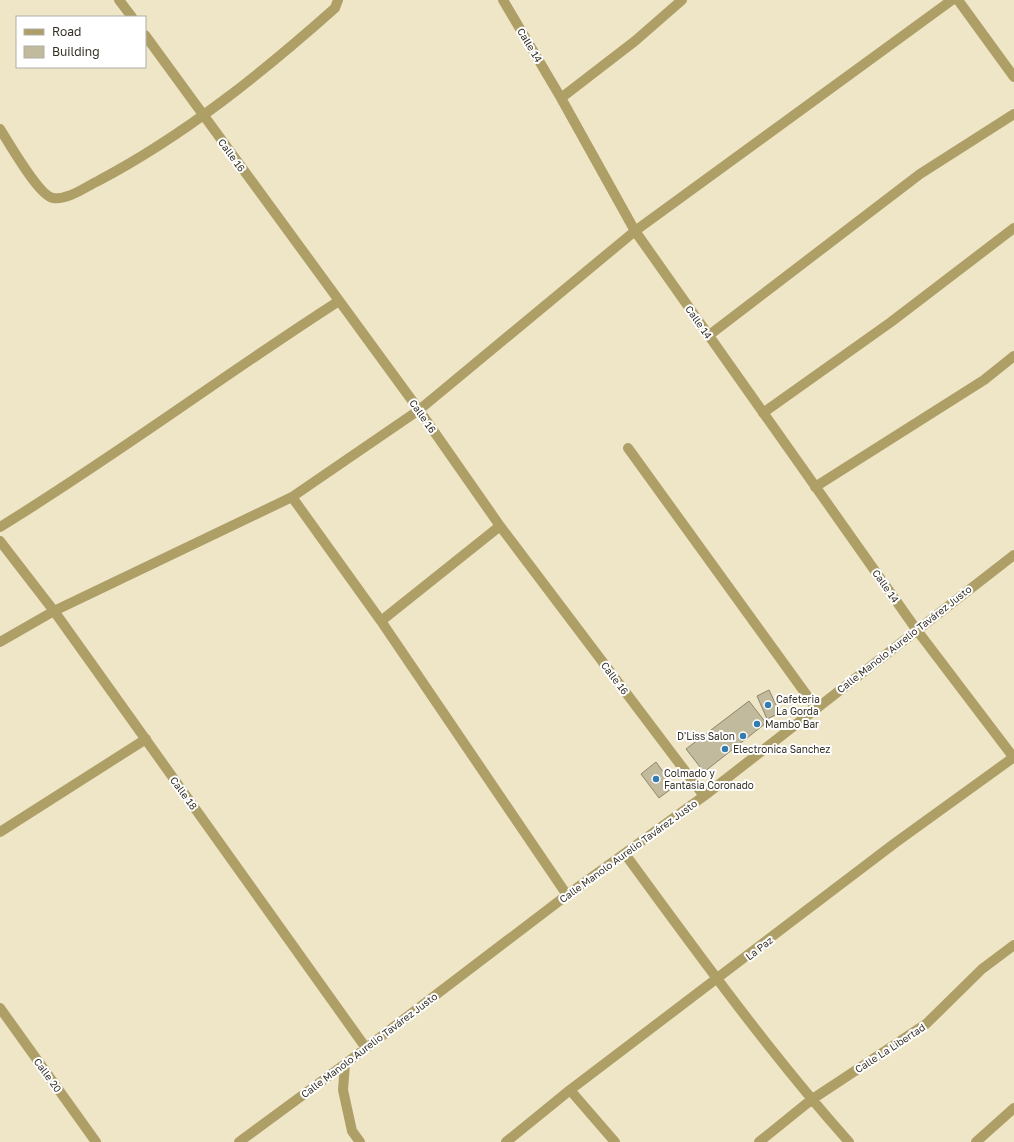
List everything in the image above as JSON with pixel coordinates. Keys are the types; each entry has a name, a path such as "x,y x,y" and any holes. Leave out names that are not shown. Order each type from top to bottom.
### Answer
{"street":[{"path":"119,0 131,16"},
{"path":"0,130 42,191 52,198 66,197 130,164 203,115 268,66 335,8 338,0"},
{"name":"Calle 14","path":"503,0 561,98 635,231 916,629 1014,758"},
{"path":"561,98 635,41 682,0"},
{"path":"0,642 54,611 292,497 419,410 635,231 952,0"},
{"path":"958,0 1014,77"},
{"name":"Calle 16","path":"146,36 419,410 500,526 704,796"},
{"path":"708,336 920,174 1014,114"},
{"path":"763,413 890,322 1014,228"},
{"path":"0,526 48,497 272,344 339,301"},
{"path":"815,487 984,380 1014,356"},
{"path":"628,448 816,708"},
{"path":"292,497 381,621 567,895"},
{"path":"381,621 500,526"},
{"name":"Calle 18","path":"0,541 54,611 366,1048"},
{"name":"Calle Manolo Aurelio Tavárez Justo","path":"239,1142 345,1064 567,895 704,796 916,629 1014,555"},
{"path":"0,832 146,739"},
{"name":"La Paz","path":"506,1142 570,1090 717,980 895,842 1014,758"},
{"path":"625,854 717,980 811,1100 848,1142"},
{"name":"Calle La Libertad","path":"759,1142 811,1100 926,1024 982,969 1014,945"},
{"name":"Calle 20","path":"0,1008 96,1142"},
{"path":"345,1064 342,1090 352,1131 360,1142"},
{"path":"570,1090 615,1142"},
{"path":"976,1142 1013,1110"}],"building":[{"name":"Cafeteria La Gorda","path":"769,690 780,713 767,719 757,696"},
{"path":"749,701 766,723 704,772 686,749"},
{"name":"Colmado y Fantasia Coronado","path":"656,762 672,784 671,789 659,798 641,774"}],"place":[{"name":"Cafeteria La Gorda","path":"768,705"},
{"name":"Mambo Bar","path":"757,724"},
{"name":"D'Liss Salon","path":"743,736"},
{"name":"Electronica Sanchez","path":"725,749"},
{"name":"Colmado y Fantasia Coronado","path":"656,779"}]}
